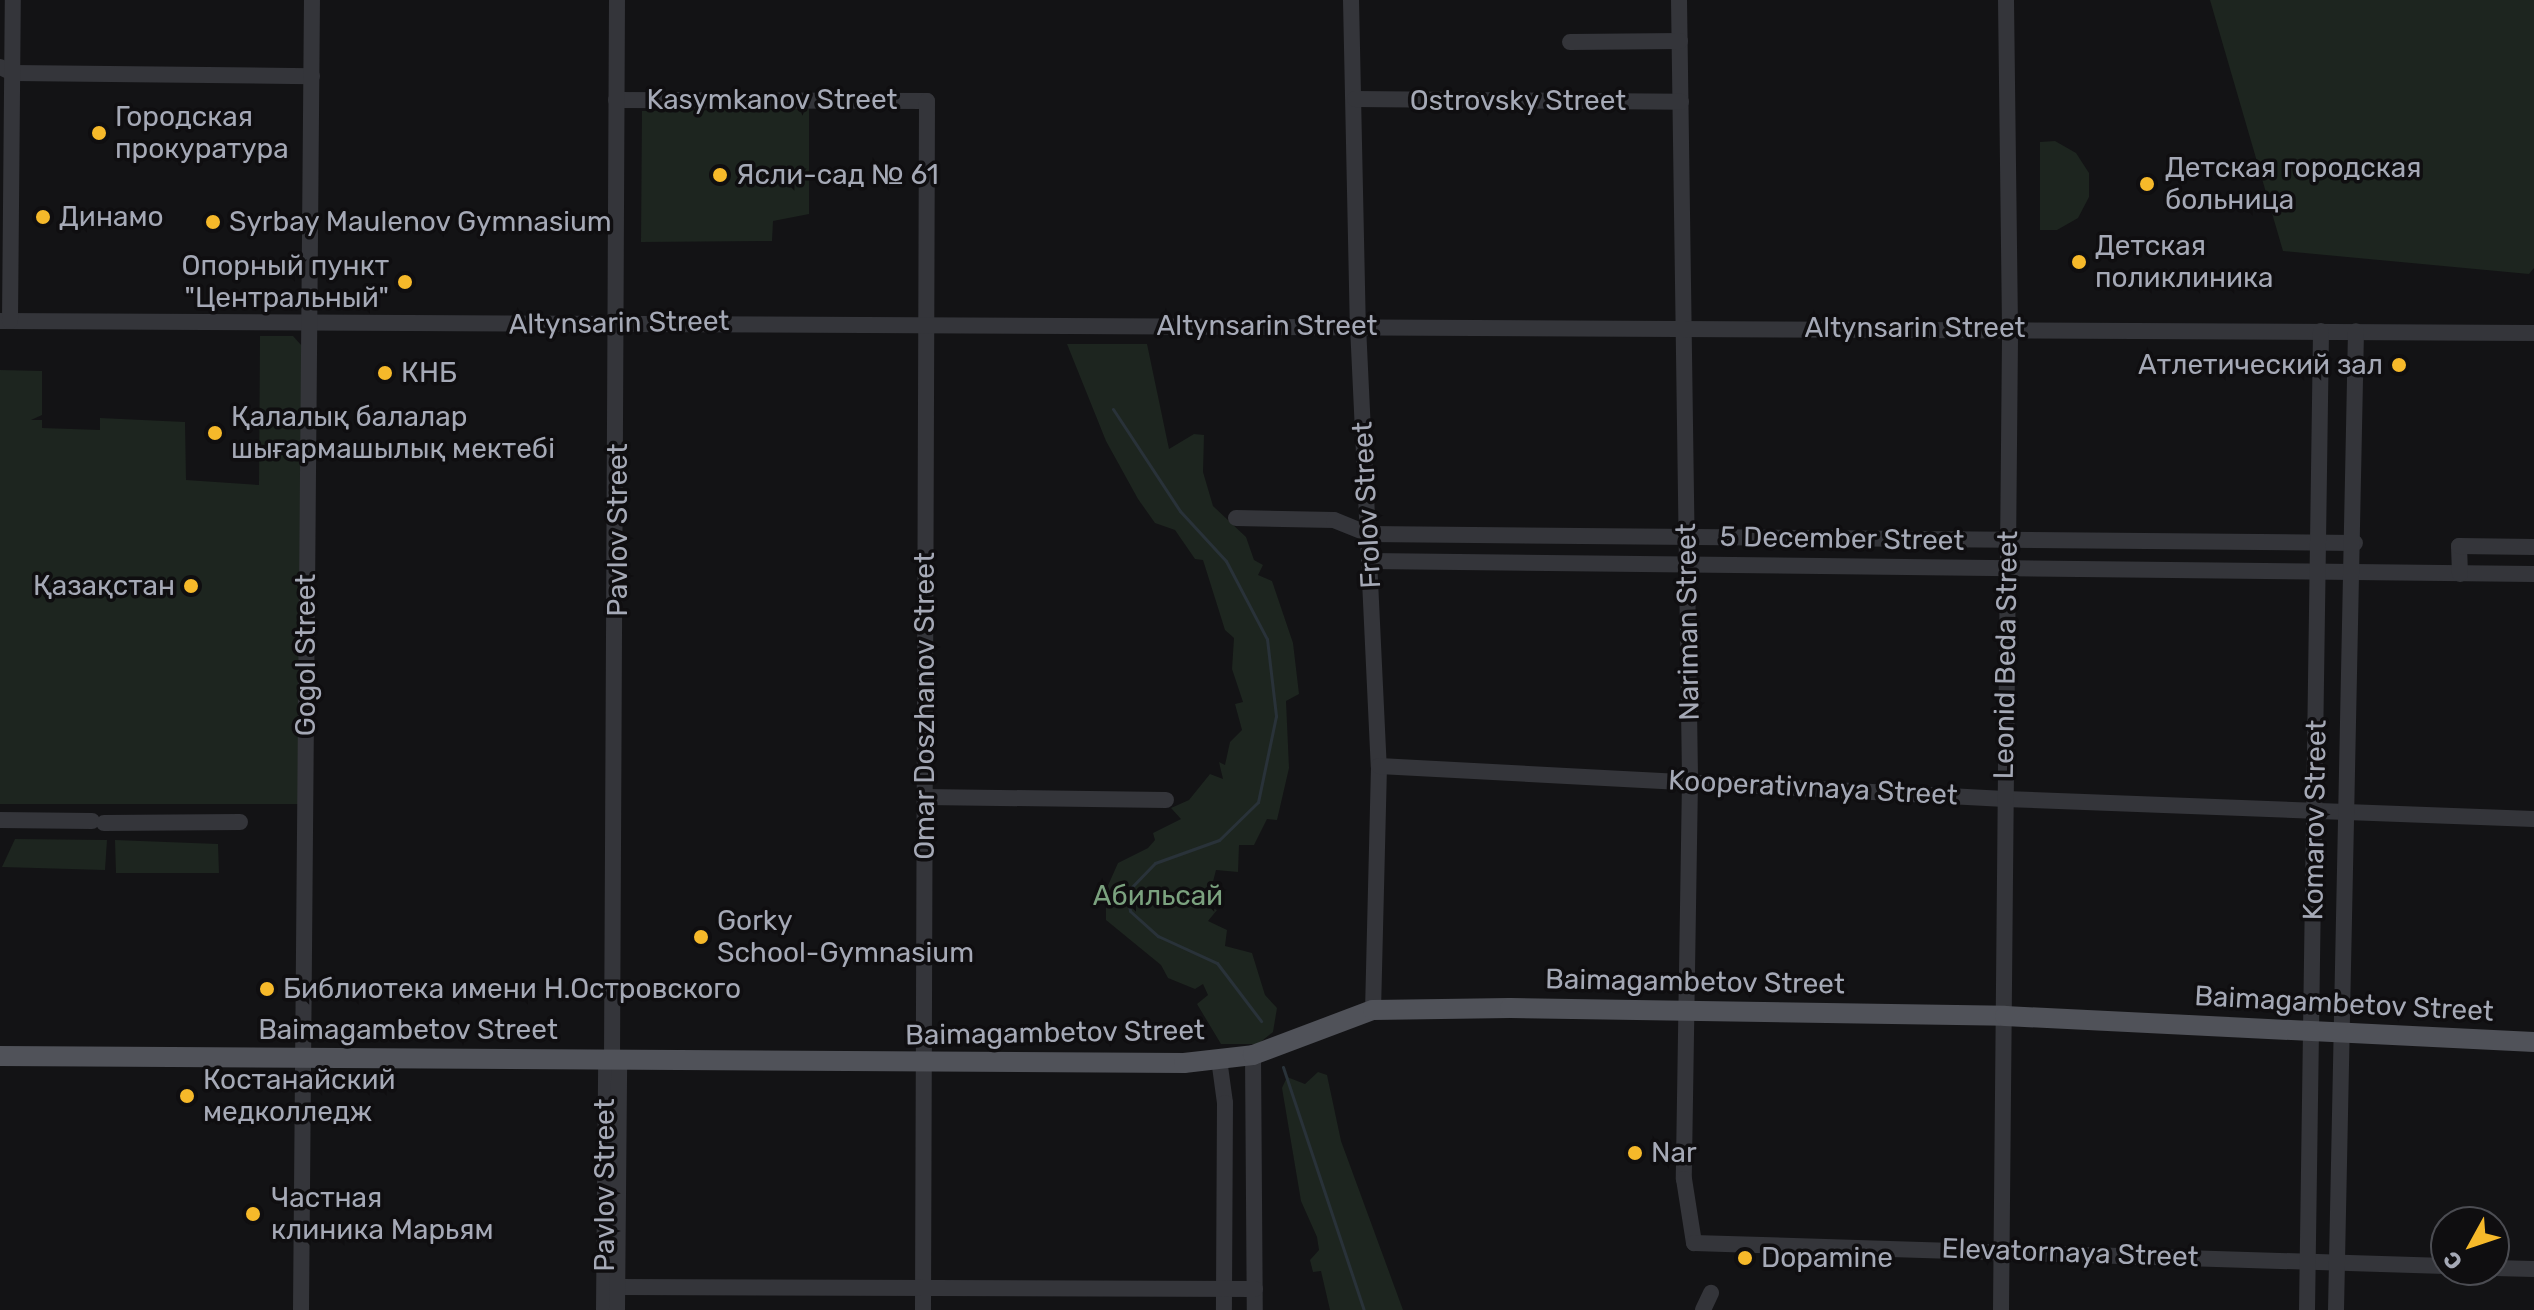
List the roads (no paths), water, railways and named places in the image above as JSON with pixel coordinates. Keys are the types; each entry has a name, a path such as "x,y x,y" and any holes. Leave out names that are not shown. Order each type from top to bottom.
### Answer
{"main road":[{"name":"Baimagambetov Street","path":"0,1056 1065,1066 1253,1055 1373,1010 1690,1008 2005,1016 2534,1042"}],"street":[{"path":"5,321 4,72 13,0"},
{"name":"Gogol Street","path":"301,1310 312,0"},
{"name":"Pavlov Street","path":"604,1310 612,1060 619,324 617,0"},
{"name":"Frolov Street","path":"1351,0 1358,326 1379,766 1373,1010"},
{"name":"Nariman Street","path":"1679,0 1690,780 1690,1008 1684,1179 1694,1243"},
{"name":"Leonid Beda Street","path":"2001,1310 2010,328 2006,0"},
{"path":"1570,42 1680,41"},
{"path":"4,72 312,76"},
{"name":"Ostrovsky Street","path":"1355,99 1681,102"},
{"name":"Kasymkanov Street","path":"616,100 927,101"},
{"name":"Omar Doszhanov Street","path":"923,1310 927,101"},
{"name":"Altynsarin Street","path":"5,321 309,325 926,323 2534,333"},
{"name":"Komarov Street","path":"2307,1310 2320,573 2321,331"},
{"name":"Komarov Street","path":"2336,1310 2355,573 2356,331"},
{"name":"5 December Street","path":"1236,518 1334,520 1368,534 2355,543"},
{"path":"2460,574 2459,546 2534,547"},
{"name":"5 December Street","path":"1369,561 2534,574"},
{"name":"Kooperativnaya Street","path":"1379,766 2005,799 2350,809 2534,819"},
{"path":"925,797 1166,800"},
{"path":"0,820 240,822"},
{"path":"1253,1055 1255,1310"},
{"path":"1219,1059 1225,1103 1224,1310"},
{"name":"Pavlov Street","path":"612,1060 617,1310"},
{"name":"Elevatornaya Street","path":"1694,1243 2430,1265"},
{"path":"2510,1268 2534,1269"},
{"path":"618,1287 1255,1289"},
{"path":"1703,1310 1711,1293"}],"waterway":[{"name":"Абильсай","path":"1113,409 1180,511 1226,561 1267,639 1276,716 1258,802 1219,840 1155,863 1126,893 1130,911 1158,936 1217,963 1261,1021"},
{"name":"Абильсай","path":"1283,1067 1364,1310"}],"place":[{"name":"Городская прокуратура","path":"99,133"},
{"name":"Ясли-сад № 61","path":"720,175"},
{"name":"Детская городская больница","path":"2147,184"},
{"name":"Динамо","path":"43,217"},
{"name":"Syrbay Maulenov Gymnasium","path":"213,222"},
{"name":"Детская поликлиника","path":"2079,262"},
{"name":"Опорный пункт \"Центральный\"","path":"405,282"},
{"name":"Атлетический зал","path":"2399,365"},
{"name":"КНБ","path":"385,373"},
{"name":"Қалалық балалар шығармашылық мектебі","path":"215,433"},
{"name":"Қазақстан","path":"191,586"},
{"name":"Gorky School-Gymnasium","path":"701,937"},
{"name":"Библиотека имени Н.Островского","path":"267,989"},
{"name":"Костанайский медколледж","path":"187,1096"},
{"name":"Nar","path":"1635,1153"},
{"name":"Частная клиника Марьям","path":"253,1214"},
{"name":"Dopamine","path":"1745,1258"}]}
